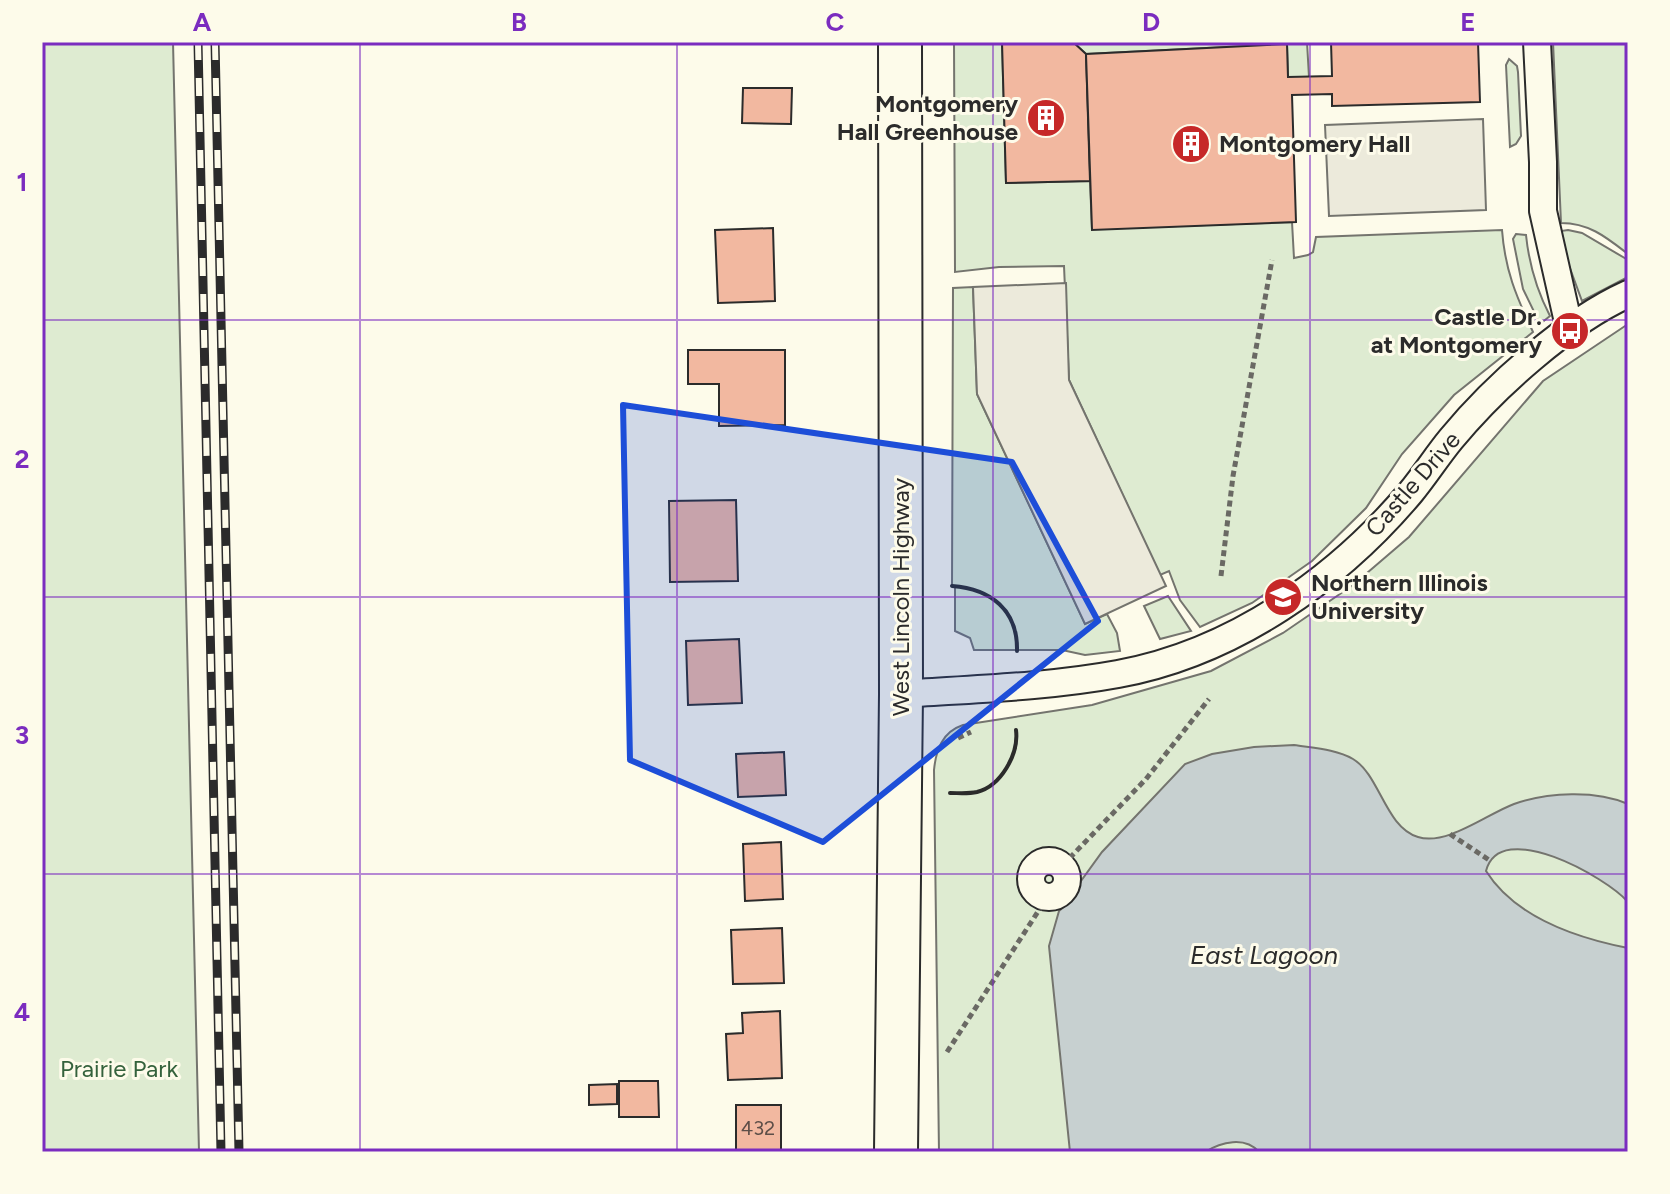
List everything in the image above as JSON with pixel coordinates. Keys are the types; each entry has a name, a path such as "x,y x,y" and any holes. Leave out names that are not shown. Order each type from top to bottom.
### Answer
{"main road":[{"name":"West Lincoln Highway","path":"896,1152 901,694 900,42"}],"street":[{"path":"1537,42 1543,211 1570,331"},
{"name":"Castle Drive","path":"901,694 1053,684 1120,673 1170,660 1270,615 1345,559 1412,492 1452,438 1503,384 1590,315 1628,294"},
{"path":"1045,897 1032,886 1034,869 1050,862 1061,867"}],"path":[{"path":"1221,576 1233,476 1272,260"},
{"path":"947,1052 1045,897 1057,895 1065,887 1066,875 1061,867 1146,779 1209,699"},
{"path":"958,738 971,732"},
{"path":"1450,834 1489,860"}],"highlighted area":[{"path":"623,405 1012,462 1098,621 823,842 630,760"}],"green space":[{"name":"Prairie Park","path":"42,42 173,42 199,1152 42,1152"},
{"path":"954,42 1002,42 1006,183 1090,181 1092,229 1292,222 1294,258 1313,252 1316,237 1502,230 1512,282 1533,332 1454,395 1402,454 1366,508 1312,561 1252,603 1200,627 1180,600 1169,571 1160,575 1069,380 1064,266 999,267 955,272"},
{"path":"1073,42 1307,42 1309,77 1288,77 1287,44 1086,54"},
{"path":"1553,42 1628,42 1628,254 1589,228 1561,223"},
{"path":"1509,59 1517,66 1518,72 1521,136 1510,147 1506,65"},
{"path":"1561,231 1582,233 1628,260 1628,277 1582,301 1564,252"},
{"path":"1516,234 1526,235 1534,276 1550,316 1540,324 1523,289 1513,239"},
{"path":"973,287 977,394 1085,624 1107,614 1117,633 1120,651 1085,655 1062,650 974,650 970,638 955,631 955,586 952,586 953,288"},
{"path":"1628,324 1628,1152 939,1152 934,770 936,756 945,737 963,725 1092,705 1211,671 1283,633 1353,585 1409,537 1543,381"},
{"path":"1168,596 1191,631 1160,639 1144,606"}],"shaded area":[{"path":"1483,119 1486,210 1329,216 1325,125"},
{"path":"1066,283 1069,380 1166,586 1085,624 977,394 973,287"}],"water":[{"name":"East Lagoon","path":"1294,745 1332,751 1353,759 1370,777 1398,823 1418,837 1429,839 1467,828 1514,804 1542,797 1572,794 1601,796 1628,804 1628,902 1577,867 1531,850 1511,850 1495,856 1486,871 1498,887 1530,913 1568,931 1628,948 1628,1152 1259,1152 1247,1144 1233,1142 1205,1152 1070,1152 1049,946 1059,911 1074,898 1081,881 1102,852 1185,764 1212,754"}],"building":[{"name":"Montgomery Hall Greenhouse","path":"1002,42 1073,42 1086,54 1090,181 1006,183"},
{"name":"Montgomery Hall","path":"1331,42 1478,42 1480,102 1332,106 1332,94 1292,95 1296,222 1092,230 1086,54 1287,44 1288,77 1332,76"},
{"path":"743,88 792,88 791,124 742,123"},
{"path":"773,228 775,301 718,303 715,230"},
{"path":"688,350 785,350 785,425 719,426 719,384 688,384"},
{"path":"736,500 738,581 670,582 669,501"},
{"path":"739,639 742,703 688,705 686,641"},
{"path":"784,752 786,795 738,797 736,754"},
{"path":"781,842 783,899 745,901 743,844"},
{"path":"782,928 784,983 733,984 731,930"},
{"path":"780,1011 782,1078 728,1080 726,1034 743,1033 742,1013"},
{"path":"619,1081 658,1081 659,1117 619,1117"},
{"path":"617,1084 617,1104 589,1105 589,1085"},
{"path":"736,1105 781,1105 781,1152 736,1152"}],"railway":[{"path":"198,42 221,1152"},
{"path":"215,42 239,1152"}],"wall":[{"path":"952,586 979,592 1000,604 1013,624 1017,651"},
{"path":"950,793 977,792 994,783 1011,759 1016,730"}],"place":[{"name":"Montgomery Hall Greenhouse","path":"1046,118"},
{"name":"Montgomery Hall","path":"1191,144"},
{"name":"Castle Dr. at Montgomery","path":"1570,331"},
{"name":"Northern Illinois University","path":"1283,597"}]}
